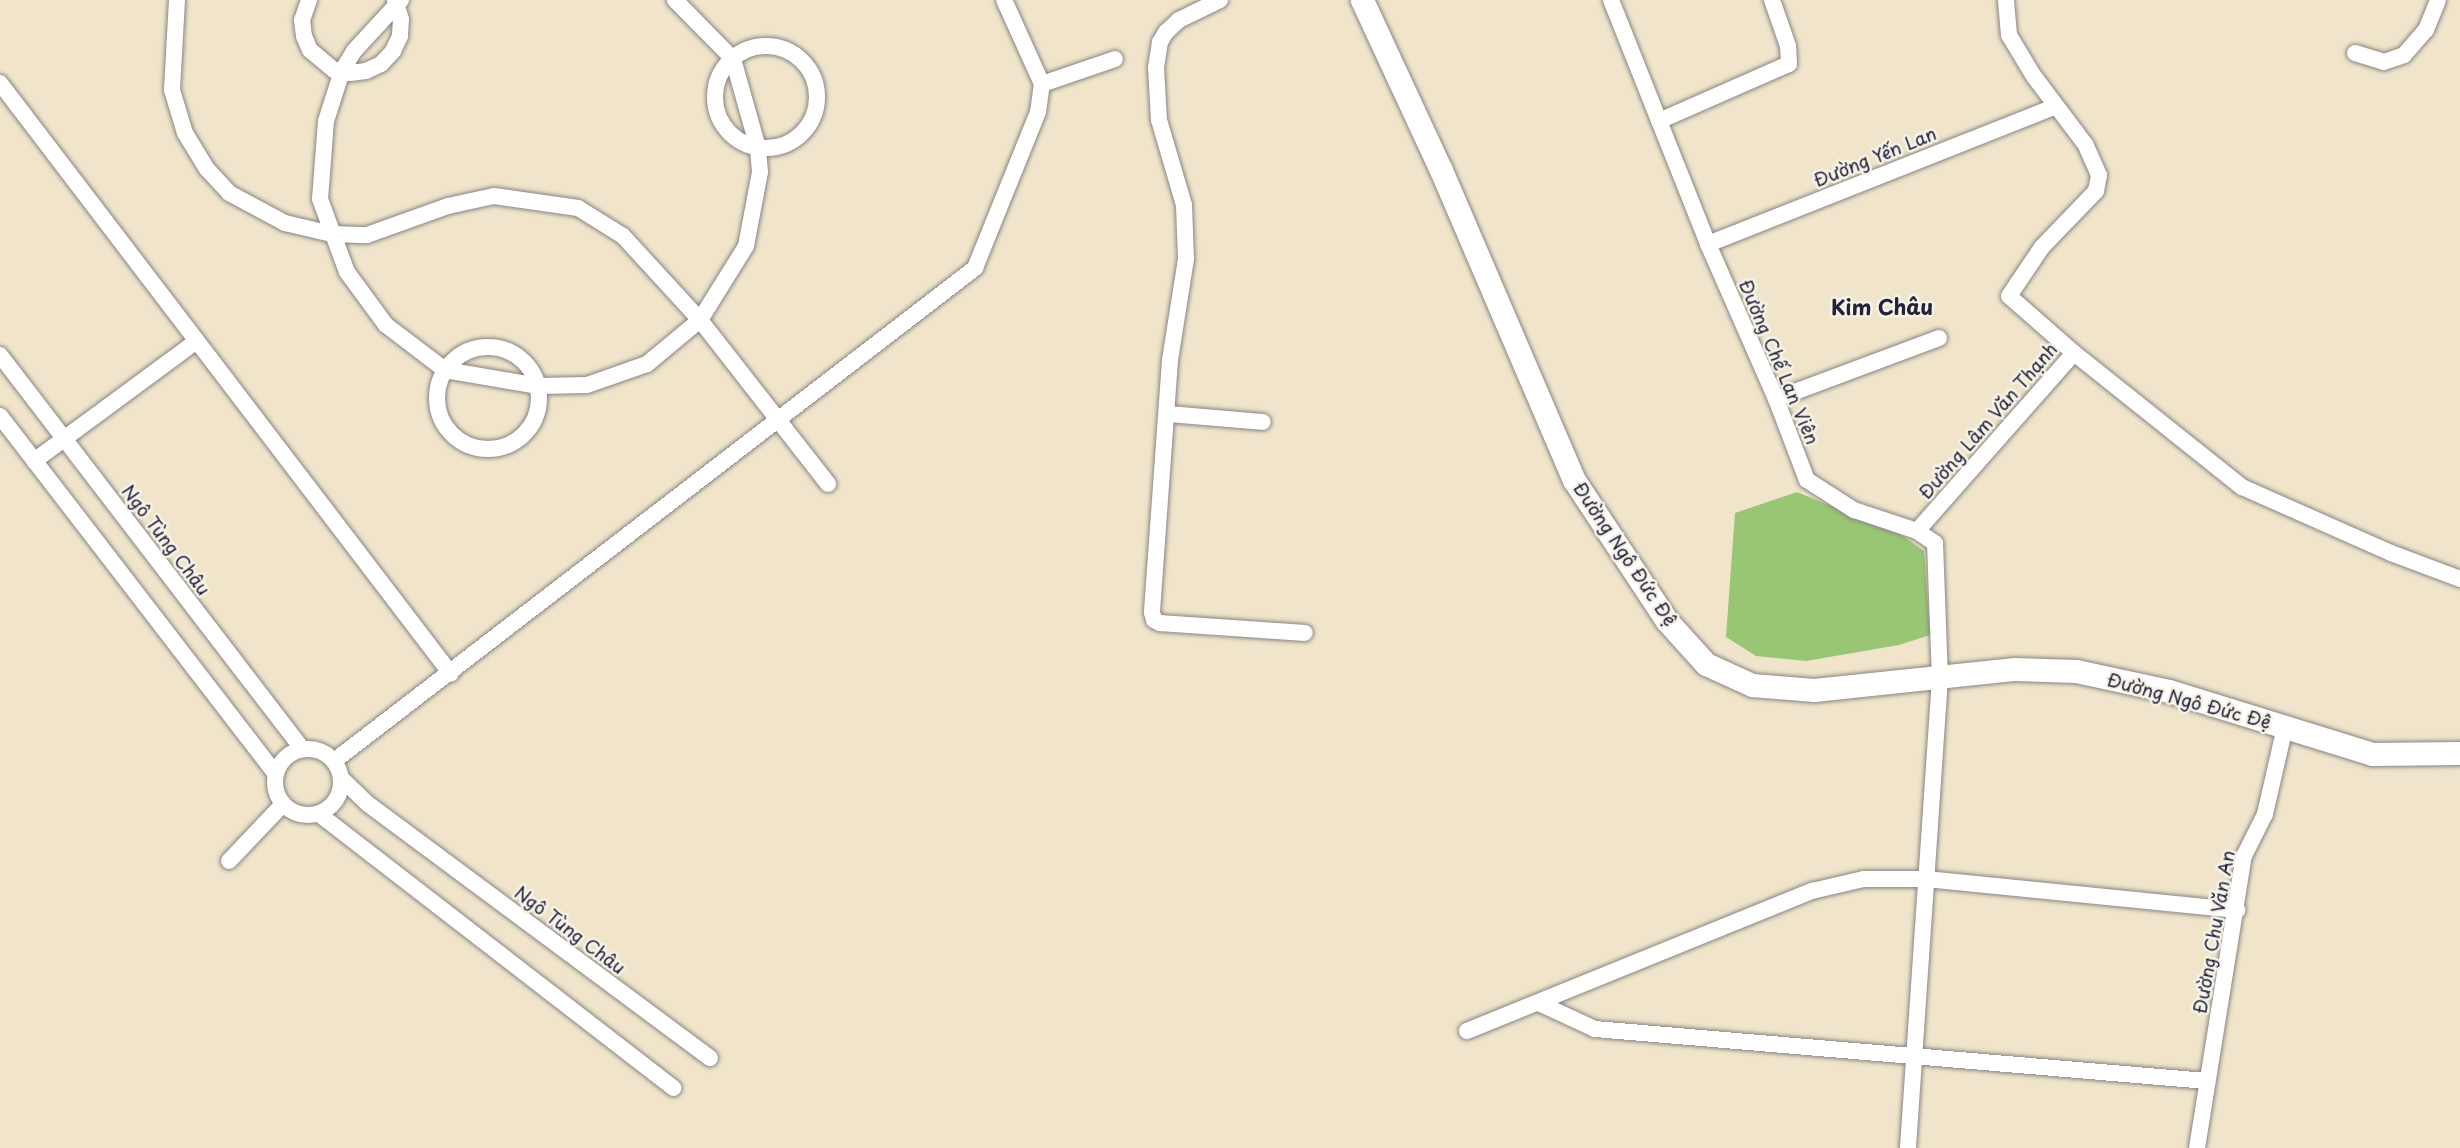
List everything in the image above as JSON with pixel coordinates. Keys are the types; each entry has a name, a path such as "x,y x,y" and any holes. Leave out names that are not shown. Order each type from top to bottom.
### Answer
{"main road":[{"name":"Đường Ngô Đức Đệ","path":"1362,0 1441,170 1574,480 1667,621 1706,664 1752,685 1814,690 2015,669 2076,671 2169,691 2372,754 2460,753"}],"street":[{"path":"177,0 172,90 185,133 208,169 229,193 285,223 332,234 367,235 448,206 494,196 578,208 623,236 700,320 828,484"},
{"path":"309,0 302,20 304,36 310,50 321,62 342,71 366,71 381,64 393,51 400,36 398,1"},
{"path":"398,1 355,51 342,71 326,121 320,199 332,234 347,272 386,325 446,370 539,386 587,385 647,363 700,320 746,246 760,172 758,148 733,59 675,0"},
{"path":"334,761 451,674 975,268 1038,112 1042,84 1003,0"},
{"path":"1220,0 1179,20 1166,32 1160,42 1156,67 1159,120 1186,221 1186,260 1170,360 1168,414 1151,604 1154,620 1180,625 1304,633"},
{"name":"Đường Chế Lan Viên","path":"1611,0 1708,244 1776,399 1807,480 1854,510 1917,531"},
{"path":"1659,121 1789,64 1788,46 1772,0"},
{"path":"2355,53 2384,62 2404,55 2426,30 2438,0"},
{"name":"Đường Lâm Văn Thạnh","path":"1917,531 2074,353 2009,296 2042,247 2096,191 2099,182 2085,144 2009,35 2009,1"},
{"path":"770,46 787,50 801,59 812,72 818,89 818,106 812,122 802,135 787,145 771,149 758,148 738,141 725,129 717,114 714,97 717,81 733,59 753,47 770,46"},
{"path":"1042,84 1115,59"},
{"path":"0,83 451,674"},
{"name":"Đường Yến Lan","path":"1708,244 2056,106"},
{"path":"1776,399 1939,338"},
{"path":"34,461 197,341"},
{"path":"493,347 522,359 533,372 539,386 537,412 524,435 502,447 476,448 460,440 447,429 439,413 437,396 446,370 461,354 476,348 493,347"},
{"path":"2074,353 2242,487 2391,554 2460,579"},
{"name":"Ngô Tùng Châu","path":"0,355 302,749"},
{"path":"1168,414 1263,422"},
{"path":"0,416 276,774"},
{"path":"1908,1148 1940,678 1935,542 1917,531"},
{"name":"Đường Chu Văn An","path":"2197,1148 2244,856 2265,814 2285,727"},
{"path":"319,814 337,800 342,779 334,761 323,752 302,749 283,760 276,774 275,791 283,804 297,814 319,814 674,1088"},
{"name":"Ngô Tùng Châu","path":"342,779 368,804 710,1058"},
{"path":"229,861 283,804"},
{"path":"1467,1031 1812,891 1864,879 1926,879 2237,910"},
{"path":"1539,1003 1595,1029 2207,1081"}],"green space":[{"path":"1797,492 1903,536 1924,551 1930,635 1899,645 1806,661 1756,656 1726,637 1735,513"}],"district":[{"name":"Kim Châu","path":"1882,306"}]}
